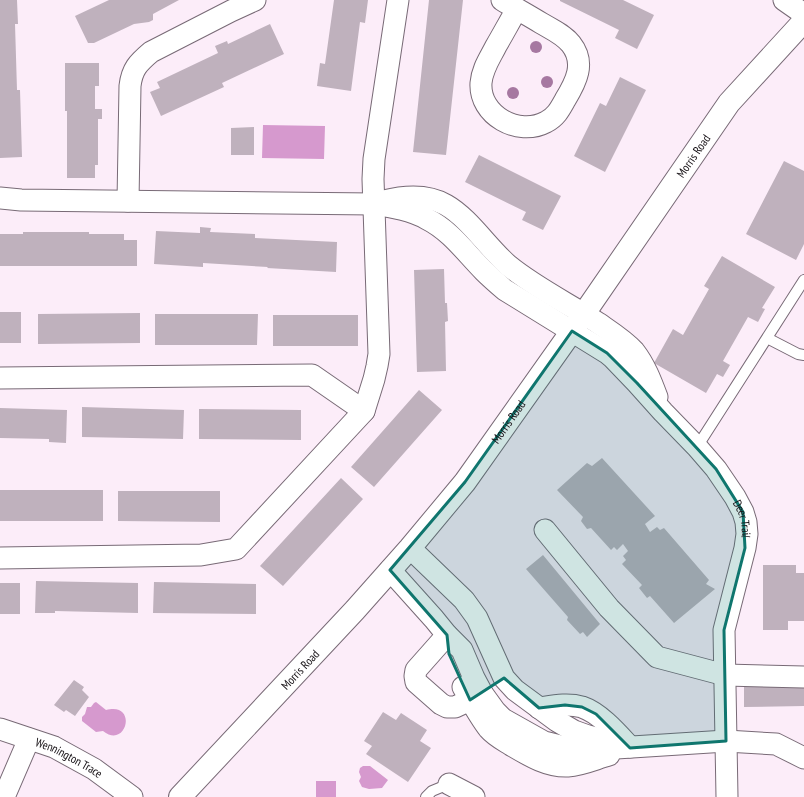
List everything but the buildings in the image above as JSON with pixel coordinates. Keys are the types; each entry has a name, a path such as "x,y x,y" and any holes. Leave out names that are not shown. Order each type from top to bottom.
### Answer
{"street":[{"path":"128,201 130,86 131,76 136,67 141,60 151,52 255,0"},
{"path":"0,558 201,556 236,549 364,411 374,379 378,354 373,179 374,159 398,0"},
{"path":"784,0 804,14"},
{"path":"509,4 565,38 574,50 578,61 579,68 574,86 559,112 545,123 536,126 526,127 508,124 491,112 485,103 482,94 481,82 484,70 509,4"},
{"name":"Morris Road","path":"180,797 355,610 410,548 465,482 578,323 729,103 804,21"},
{"name":"Deer Trail","path":"0,198 21,200 374,204 401,209 427,218 452,236 493,280 505,290 524,302 578,323 697,447 716,469 744,512 747,534 745,548 724,630 726,797"},
{"path":"0,378 312,375 364,411"},
{"path":"545,530 609,608 657,657 725,675 804,677"},
{"path":"410,548 464,600 477,618 504,678 515,690 539,708 565,705 582,707 596,714 607,723 630,748"},
{"path":"390,570 462,650 474,678 476,697 503,719 544,742 585,750 726,741 776,744 804,758"},
{"path":"447,635 416,670 415,676 416,682 441,704 447,707 454,707 476,697 504,678"},
{"name":"Wennington Trace","path":"0,729 54,747 94,769 132,797"},
{"path":"4,797 29,739"},
{"path":"449,784 474,797"}],"lane":[{"path":"697,447 804,280"},
{"path":"767,338 798,354 804,355"},
{"path":"426,797 432,791 449,784"}],"highlighted area":[{"path":"572,331 607,353 637,383 716,469 743,512 745,548 724,630 726,741 630,748 596,714 582,707 565,705 539,708 504,678 470,700 449,654 447,635 390,570 465,482"}],"shaded area":[{"path":"263,125 325,126 324,159 262,158"},
{"path":"96,702 106,710 116,709 122,712 126,724 123,730 118,734 111,735 103,731 96,732 82,721 82,717 85,714 87,707 91,707"},
{"path":"363,766 370,766 388,780 382,788 369,789 362,787 359,781 361,777 359,772 360,768"},
{"path":"316,781 336,781 336,797 316,797"}]}
